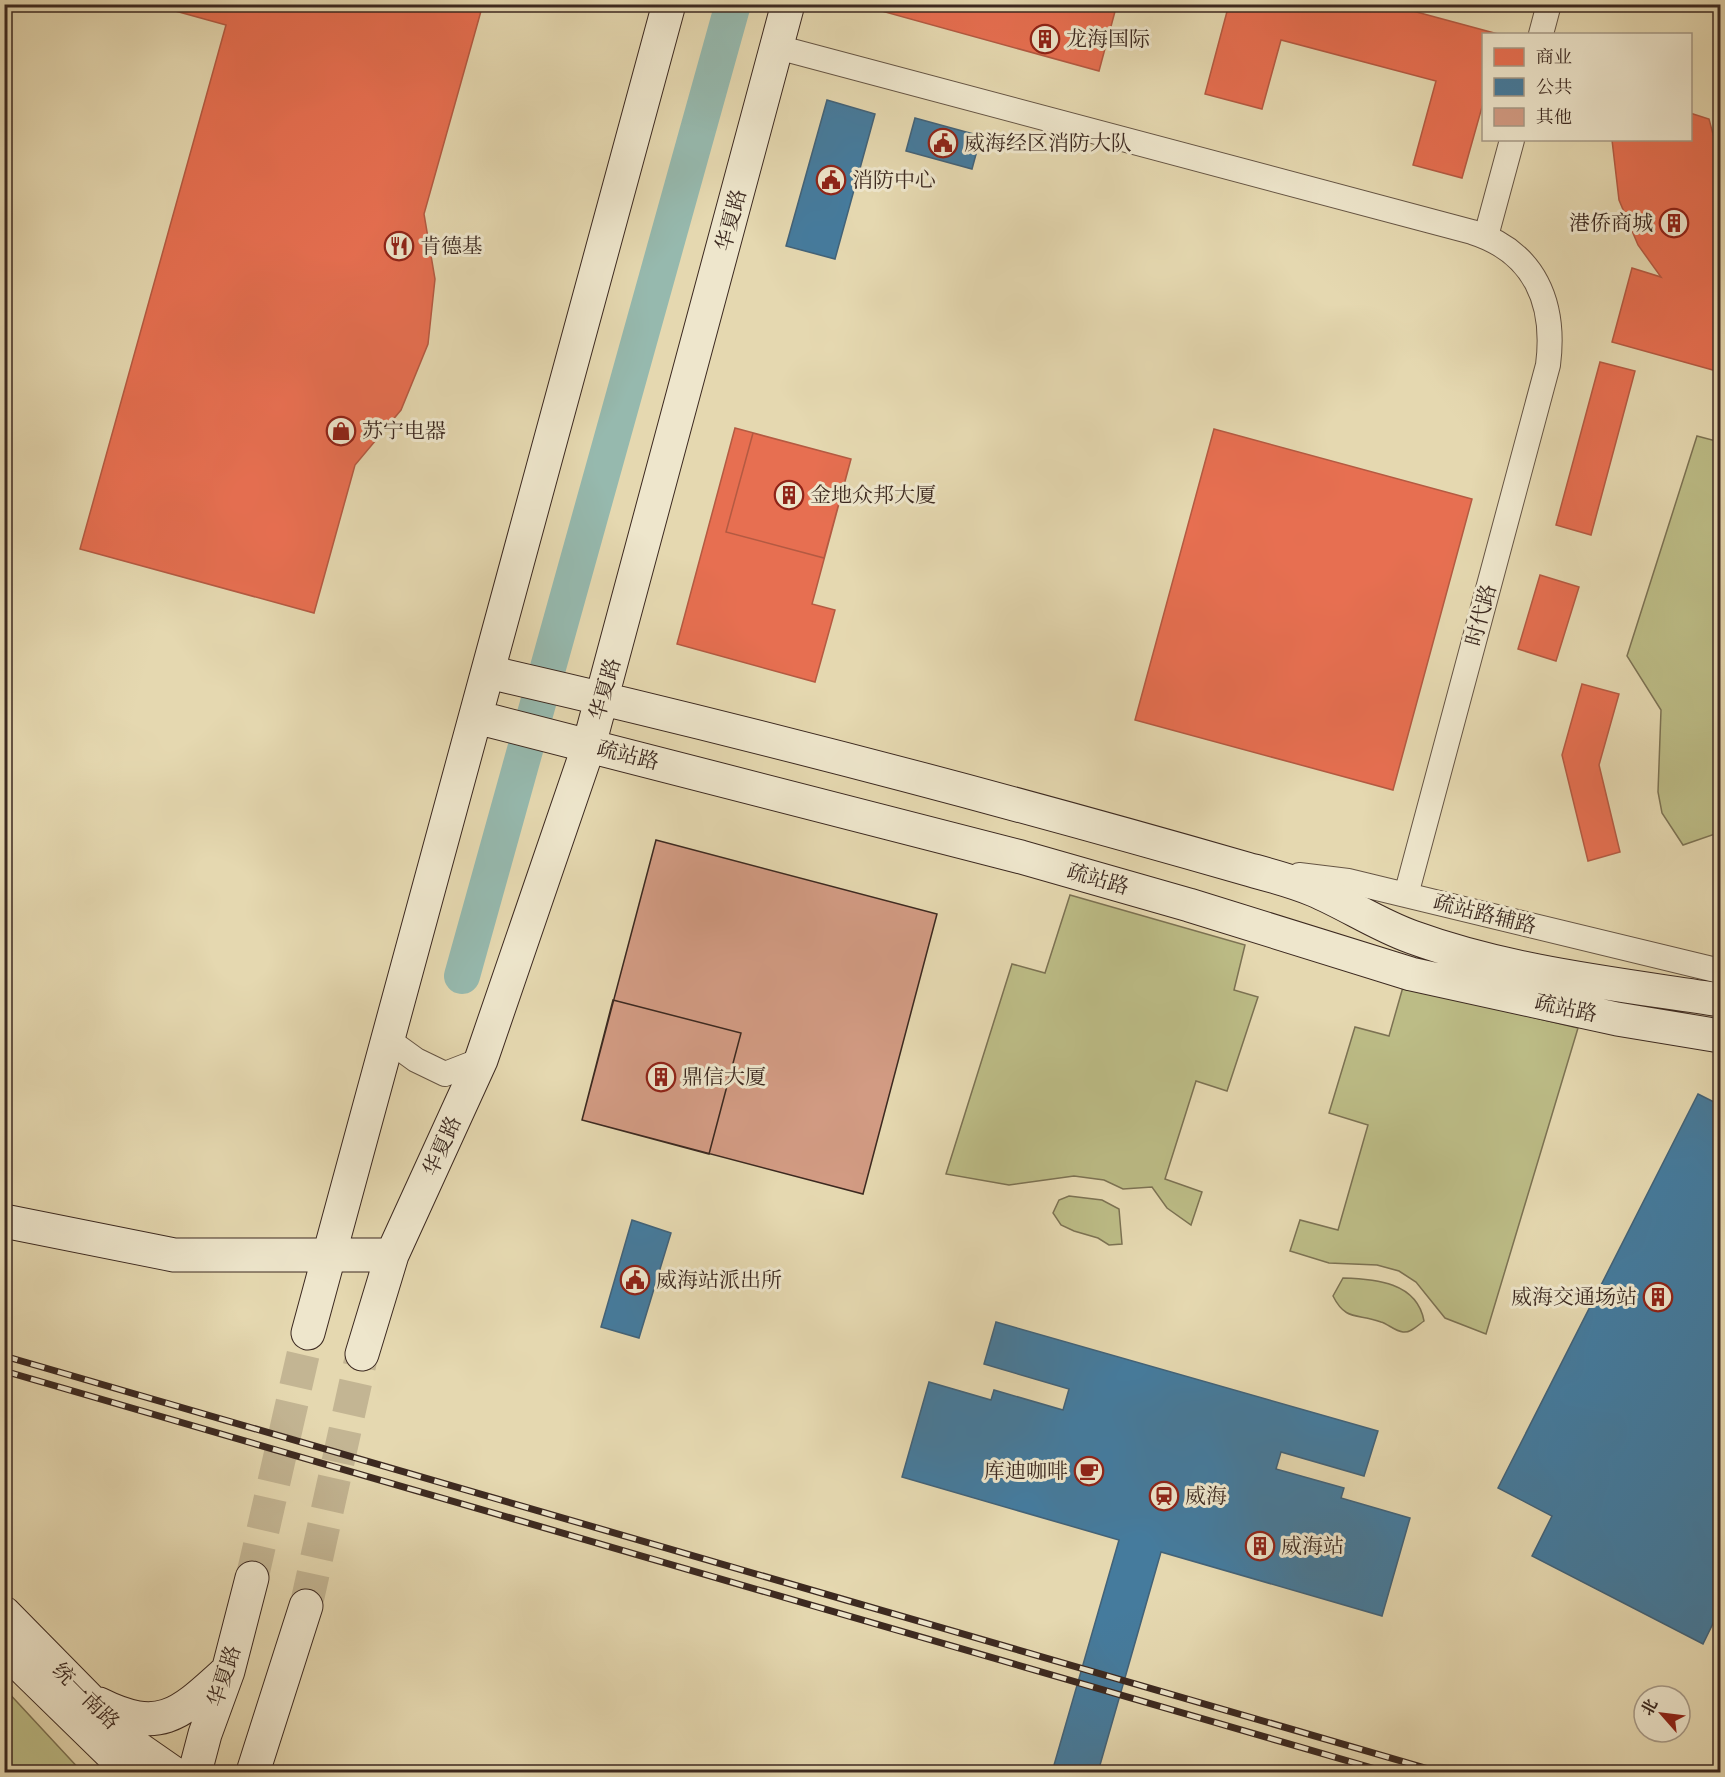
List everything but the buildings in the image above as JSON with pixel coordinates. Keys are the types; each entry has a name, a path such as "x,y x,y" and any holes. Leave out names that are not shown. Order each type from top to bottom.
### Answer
{"main road":[{"path":"308,1333 331,1257 387,1039 484,720 669,4"},
{"name":"华夏路","path":"362,1354 392,1255 481,1060 581,743 788,4"},
{"name":"疏站路","path":"496,674 594,696 1020,806 1248,869 1312,889 1410,936 1477,957 1536,970 1720,1000"},
{"name":"疏站路","path":"484,720 1021,857 1189,905 1411,975 1617,1019 1720,1036"},
{"path":"4,1221 174,1255 331,1257 392,1255"},
{"name":"华夏路","path":"195,1773 205,1734 228,1671 252,1578"},
{"path":"253,1773 306,1606"},
{"name":"统一南路","path":"4,1613 136,1747 172,1773"},
{"name":"统一南路","path":"4,1649 125,1770"},
{"path":"89,1699 124,1717 154,1719 172,1714 195,1700 228,1671"}],"street":[{"path":"1541,33 1549,4"},
{"path":"777,47 1486,236 1512,141"},
{"name":"时代路","path":"1406,895 1548,365 1552,334 1544,301 1524,263 1510,250 1486,236"},
{"name":"疏站路辅路","path":"1248,869 1348,881 1720,971"},
{"path":"387,1039 416,1060 445,1074 481,1060"}],"green space":[{"path":"1697,436 1720,442 1720,828 1718,833 1683,845 1662,813 1658,792 1661,710 1627,656"},
{"path":"1070,895 1245,945 1234,990 1258,997 1227,1091 1196,1081 1165,1179 1202,1192 1191,1225 1167,1208 1152,1187 1123,1189 1104,1180 1074,1176 1009,1185 946,1174 1012,964 1045,973"},
{"path":"1403,987 1578,1028 1486,1334 1445,1318 1416,1282 1399,1271 1377,1265 1329,1263 1290,1251 1300,1220 1338,1230 1368,1125 1329,1113 1355,1027 1389,1036"},
{"path":"1069,1196 1102,1200 1119,1209 1122,1244 1109,1245 1098,1238 1061,1225 1053,1213 1059,1200"},
{"path":"1343,1278 1393,1285 1413,1298 1420,1308 1424,1321 1412,1330 1403,1332 1373,1319 1348,1313 1333,1296"},
{"path":"5,1689 82,1772 5,1772"}],"waterway":[{"path":"462,976 733,4"}],"tunnel":[{"path":"252,1578 308,1333"},
{"path":"306,1606 362,1354"}],"railway":[{"path":"4,1356 1439,1772"},
{"path":"4,1371 1386,1772"}],"place":[{"name":"龙海国际","path":"1045,39"},
{"name":"威海经区消防大队","path":"943,143"},
{"name":"消防中心","path":"831,180"},
{"name":"港侨商城","path":"1674,223"},
{"name":"肯德基","path":"399,246"},
{"name":"苏宁电器","path":"341,431"},
{"name":"金地众邦大厦","path":"789,495"},
{"name":"鼎信大厦","path":"661,1077"},
{"name":"威海站派出所","path":"635,1280"},
{"name":"威海交通场站","path":"1658,1297"},
{"name":"库迪咖啡","path":"1089,1471"},
{"name":"威海","path":"1164,1496"},
{"name":"威海站","path":"1260,1546"}]}
